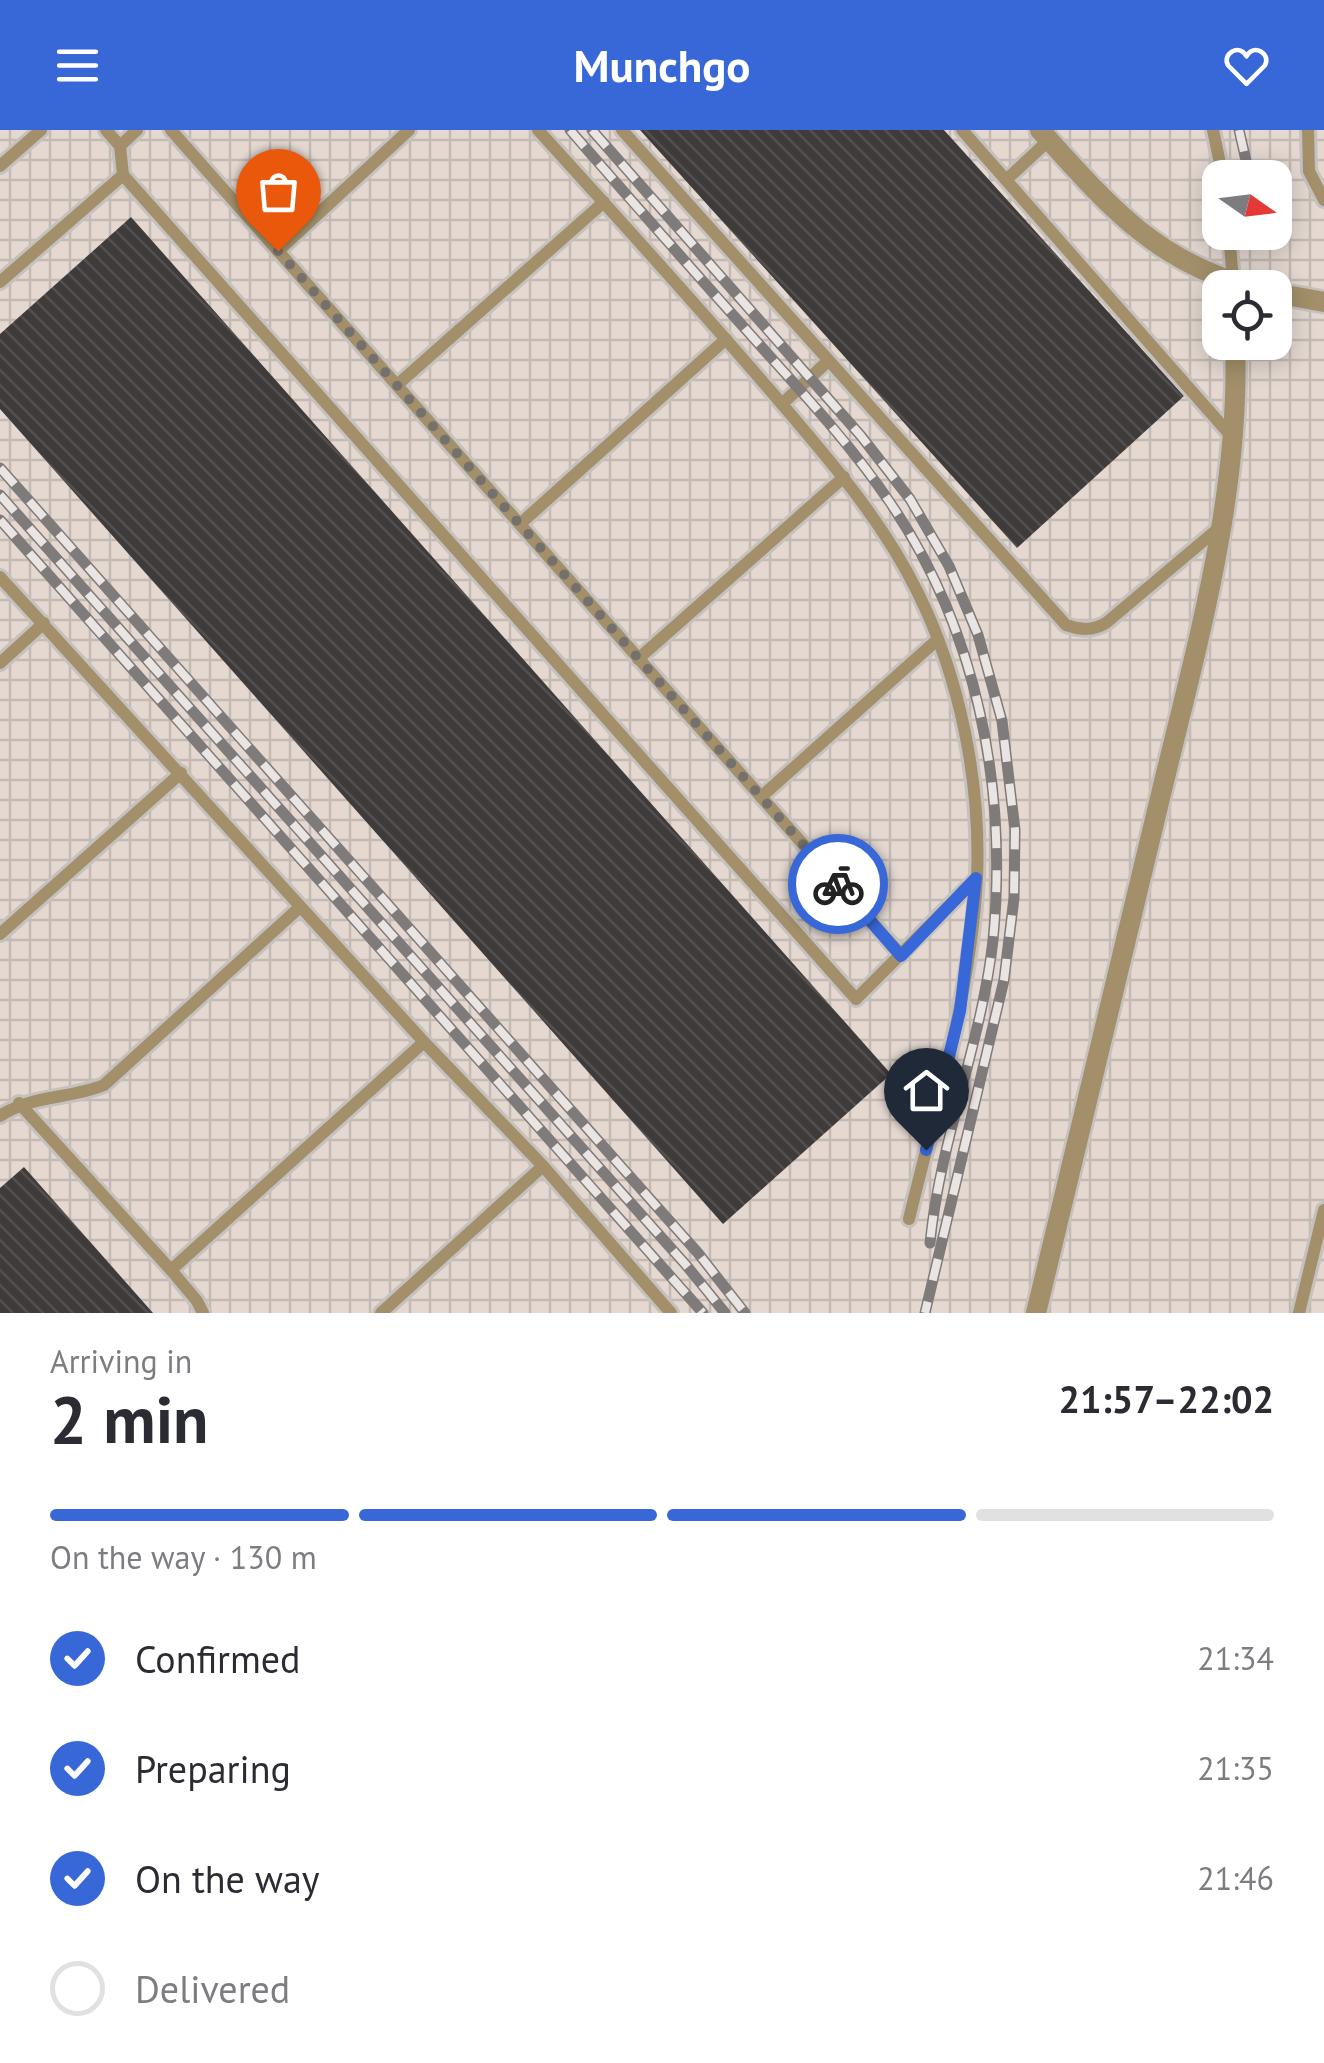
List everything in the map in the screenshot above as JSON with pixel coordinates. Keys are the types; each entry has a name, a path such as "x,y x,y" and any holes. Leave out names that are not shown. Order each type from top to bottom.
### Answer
{"street":[{"path":"1045,135 1138,233 1204,270"},
{"path":"1292,296 1324,302"},
{"path":"1036,1313 1200,632 1232,437 1234,360"}],"lane":[{"path":"0,166 41,130"},
{"path":"106,130 120,146 123,175 856,1000 976,878"},
{"path":"120,146 137,130"},
{"path":"171,130 901,956"},
{"path":"278,251 409,130"},
{"path":"538,130 844,477 917,591 937,640 955,694 970,766 976,878 960,1011 909,1219"},
{"path":"622,130 1066,625 1080,630 1096,629 1106,623 1220,526"},
{"path":"962,130 1232,437"},
{"path":"1213,130 1219,160"},
{"path":"1308,130 1309,171 1324,200"},
{"path":"1006,180 1045,135"},
{"path":"0,282 123,175"},
{"path":"397,385 604,202"},
{"path":"520,524 726,339"},
{"path":"782,404 828,361"},
{"path":"638,659 844,477"},
{"path":"0,576 424,1042 544,1166 671,1313"},
{"path":"0,664 44,623"},
{"path":"761,797 937,640"},
{"path":"0,934 181,773"},
{"path":"0,1116 19,1103 86,1092 104,1085 300,907"},
{"path":"170,1270 424,1042"},
{"path":"19,1103 197,1300 203,1313"},
{"path":"381,1313 544,1166"},
{"path":"1300,1313 1324,1210"},
{"path":"647,1313 661,1300"}],"shaded area":[{"path":"0,130 1324,130 1324,1313 0,1313"}],"building":[{"path":"640,130 944,130 1184,396 1017,548"},
{"path":"131,217 891,1074 723,1224 0,409 0,334"},
{"path":"24,1167 153,1313 0,1313 0,1188"}],"railway":[{"path":"570,130 822,415 873,479 919,550 965,656 990,768 995,825 993,940 930,1243"},
{"path":"592,130 861,436 910,499 949,566 978,635 1002,721 1015,830 1014,898 1004,980 925,1313"},
{"path":"1239,130 1246,160"},
{"path":"0,468 698,1253 745,1313"},
{"path":"0,495 725,1313"},
{"path":"0,520 703,1313"}],"way so far":[{"path":"278,251 838,884"}],"route":[{"path":"838,884 901,956 976,878 960,1011 926,1150"}]}
